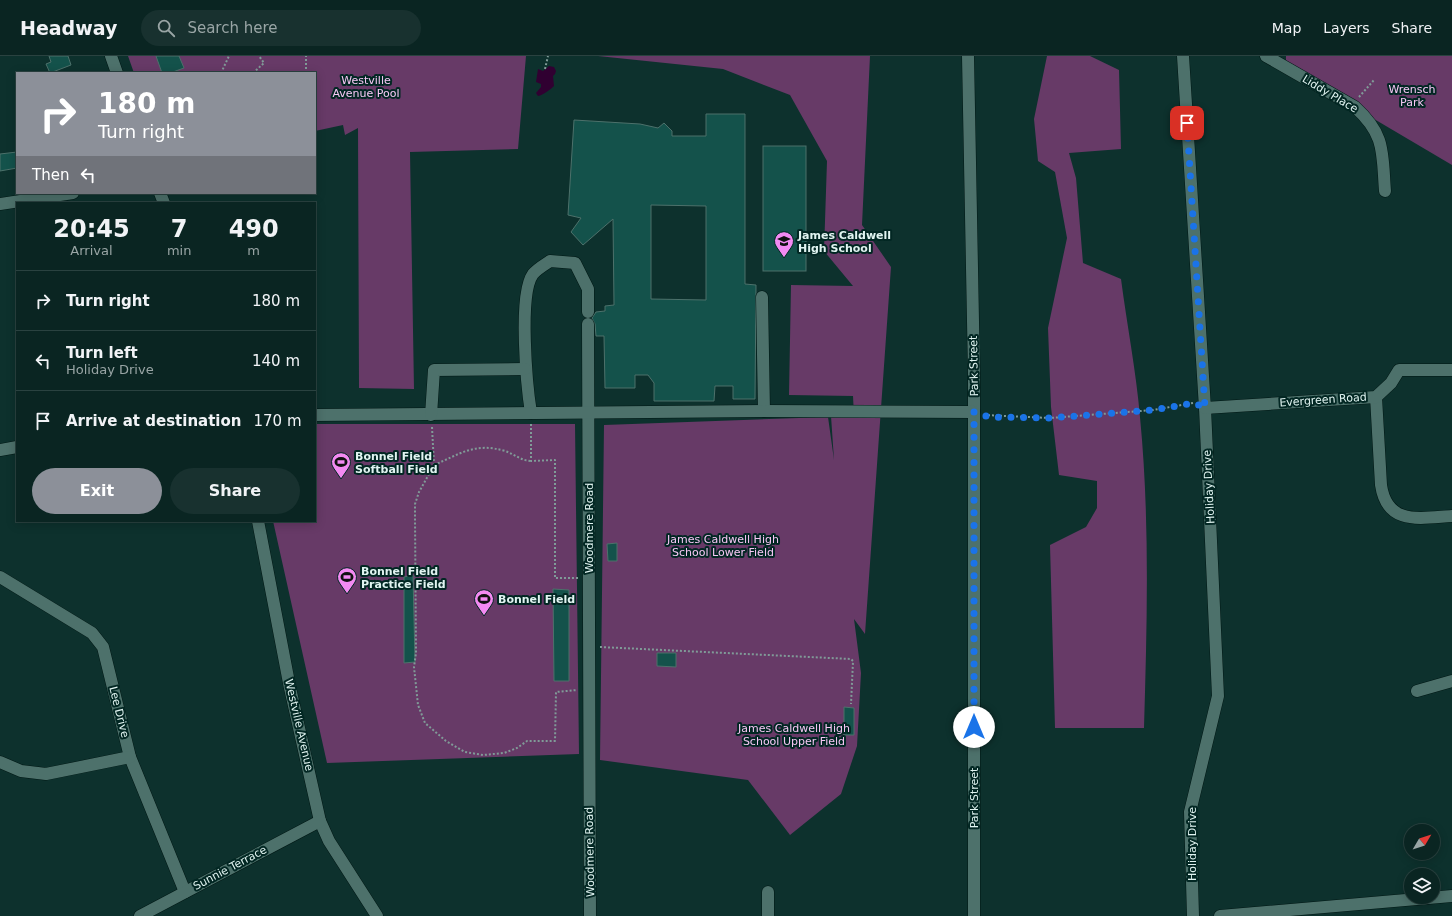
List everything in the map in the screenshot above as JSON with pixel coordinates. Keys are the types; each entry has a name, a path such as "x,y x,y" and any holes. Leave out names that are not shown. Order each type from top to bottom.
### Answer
{"street":[{"path":"111,56 117,72"},
{"name":"Park Street","path":"968,56 974,412 974,916"},
{"name":"Holiday Drive","path":"1183,56 1205,408 1218,696 1190,812 1193,916"},
{"name":"Liddy Place","path":"1266,56 1351,105 1367,118 1374,127 1382,143 1385,191"},
{"path":"0,204 66,194"},
{"name":"Woodmere Road","path":"525,369 525,300 532,274 550,261 575,263 588,289 587,413 590,916"},
{"path":"762,297 764,411"},
{"path":"431,415 434,370 525,369 531,413"},
{"name":"Evergreen Road","path":"1205,408 1376,397 1391,383 1399,370 1452,370"},
{"path":"1376,397 1381,484 1383,495 1387,504 1395,512 1404,517 1416,518 1452,516"},
{"path":"316,415 764,411 974,412"},
{"path":"0,450 16,447"},
{"name":"Westville Avenue","path":"258,522 290,688 320,821 329,841 377,916"},
{"name":"Lee Drive","path":"0,577 92,633 103,647 130,757 185,892"},
{"path":"1417,691 1452,681"},
{"path":"0,762 22,771 46,774 130,757"},
{"name":"Sunnie Terrace","path":"140,916 320,821"},
{"path":"768,892 768,916"},
{"path":"1220,916 1452,896"}],"path":[{"path":"221,72 228,56"},
{"path":"254,72 264,63 259,56"},
{"path":"306,56 306,69"},
{"path":"545,69 548,56"},
{"path":"1351,105 1374,80"},
{"path":"974,412 989,417 1050,418 1153,410 1194,403 1205,408"},
{"path":"531,413 531,461"},
{"path":"431,415 434,465 419,492 415,504 416,653 414,667 418,705 424,722 446,741 465,752 483,755 504,753 517,748 527,741 555,742 556,692 589,690"},
{"path":"434,465 470,449 484,447 497,448 513,453 526,461 555,460 555,578 589,577"},
{"path":"589,646 851,658 853,661 851,704"}],"green space":[{"name":"Westville Avenue Pool","path":"128,56 526,56 518,149 410,152 414,389 359,388 358,128 345,135 343,125 316,131 316,72 134,72"},
{"path":"598,56 870,56 862,225 891,267 865,634 854,619 861,673 857,746 841,794 790,835 748,780 600,760 604,425 828,417 834,460 831,416 854,416 853,396 789,395 791,285 853,286 824,251 827,161 790,95 723,69"},
{"path":"1047,56 1090,56 1119,70 1121,149 1069,153 1076,178 1083,263 1121,279 1136,382 1143,456 1147,572 1144,728 1055,728 1050,545 1086,527 1097,508 1097,481 1059,475 1051,407 1048,328 1067,238 1055,172 1038,161 1034,119"},
{"name":"Wrensch Park","path":"1286,56 1452,56 1452,165 1286,67"},
{"name":"Bonnel Field","path":"316,424 575,424 579,754 327,763 273,522 316,522"}],"shaded area":[{"path":"549,66 554,67 556,71 553,76 554,86 538,96 536,93 541,87 541,84 536,82 538,69 543,71"}],"building":[{"path":"49,56 68,56 71,65 50,72 46,64 51,62"},
{"path":"156,56 179,56 184,68 173,72 162,72"},
{"name":"James Caldwell High School","path":"706,114 745,114 745,284 756,285 755,399 733,399 733,386 715,386 714,401 654,401 654,383 648,375 635,375 635,388 605,388 604,336 596,336 595,324 592,318 596,312 605,311 605,306 614,305 613,219 583,245 571,232 581,218 568,215 574,120 640,124 658,128 664,123 672,131 672,136 706,136","holes":["651,205 706,206 706,300 651,299"]},
{"path":"763,146 806,146 806,271 763,271"},
{"path":"16,152 16,168 0,171 0,154"},
{"path":"617,543 617,561 608,561 607,544"},
{"path":"413,575 415,662 404,663 404,577"},
{"path":"553,589 569,590 569,681 554,681"},
{"path":"657,653 676,653 676,667 657,666"},
{"path":"844,707 854,708 854,735 844,735"}],"place":[{"name":"James Caldwell High School","path":"784,258"},
{"name":"Bonnel Field Softball Field","path":"341,479"},
{"name":"Bonnel Field Practice Field","path":"347,594"},
{"name":"Bonnel Field","path":"484,616"}],"route":[{"path":"974,727 974,412 989,417 1050,418 1153,410 1194,403 1205,408 1187,123"}],"park label":[{"name":"James Caldwell High School Lower Field","path":"723,545"},
{"name":"James Caldwell High School Upper Field","path":"794,734"}]}
